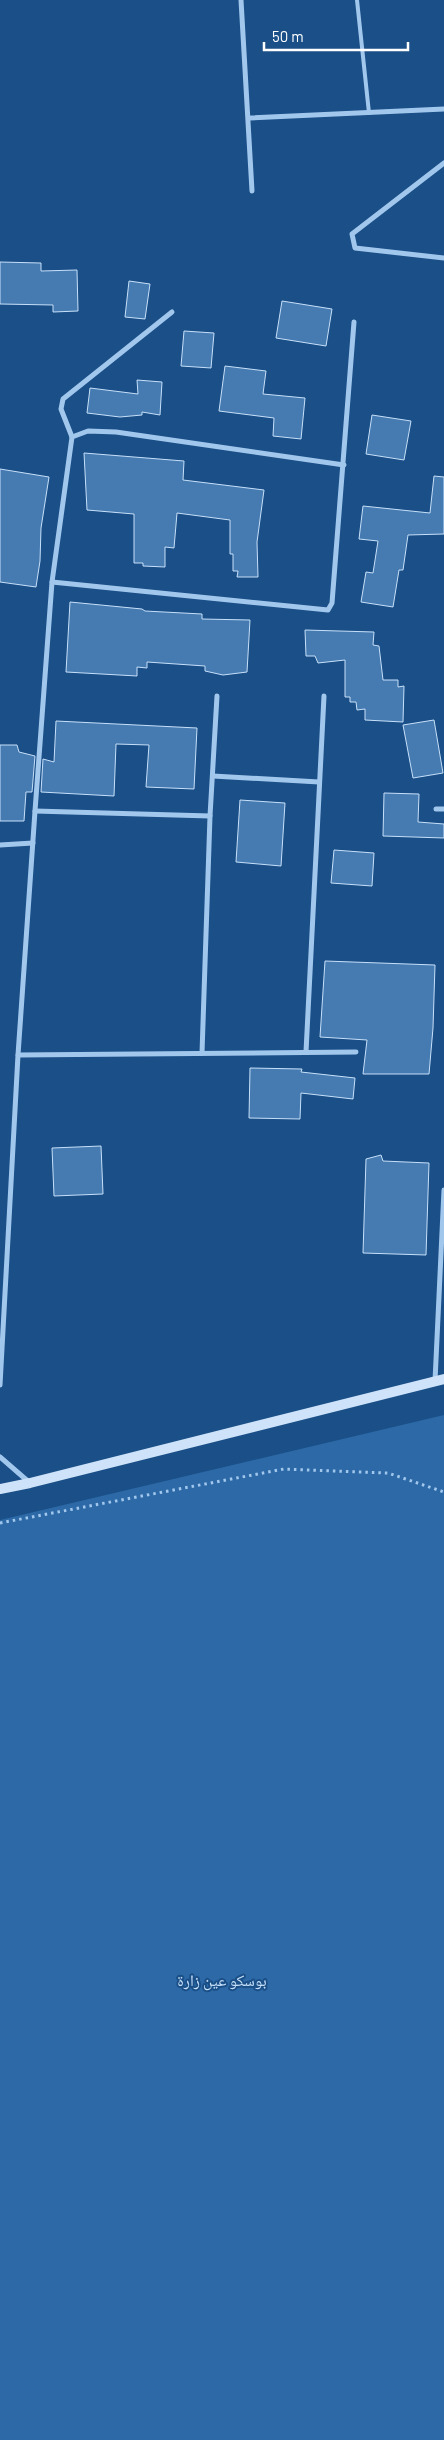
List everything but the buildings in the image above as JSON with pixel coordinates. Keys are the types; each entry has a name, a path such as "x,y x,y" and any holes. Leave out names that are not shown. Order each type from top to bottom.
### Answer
{"main road":[{"path":"0,1488 30,1483 439,1380"}],"street":[{"path":"241,0 252,191"},
{"path":"249,118 444,109"},
{"path":"444,163 352,234 355,248 444,258"},
{"path":"0,1385 18,1055 52,582 72,437 61,409 62,399 172,312"},
{"path":"52,582 328,610 332,604 354,322"},
{"path":"72,437 88,431 116,432 344,465"},
{"path":"202,1053 210,816 217,696"},
{"path":"306,1052 324,696"},
{"path":"213,776 320,782"},
{"path":"436,808 444,809"},
{"path":"35,811 210,816"},
{"path":"0,845 33,843"},
{"path":"18,1055 356,1052"},
{"path":"439,1380 444,1190"},
{"path":"0,1457 30,1483"}],"lane":[{"path":"358,0 369,113"}],"path":[{"path":"0,1523 284,1469 388,1473 444,1492"}],"green space":[{"name":"بوسكو عين زارة","path":"444,1415 444,2440 0,2440 0,1520"}]}
